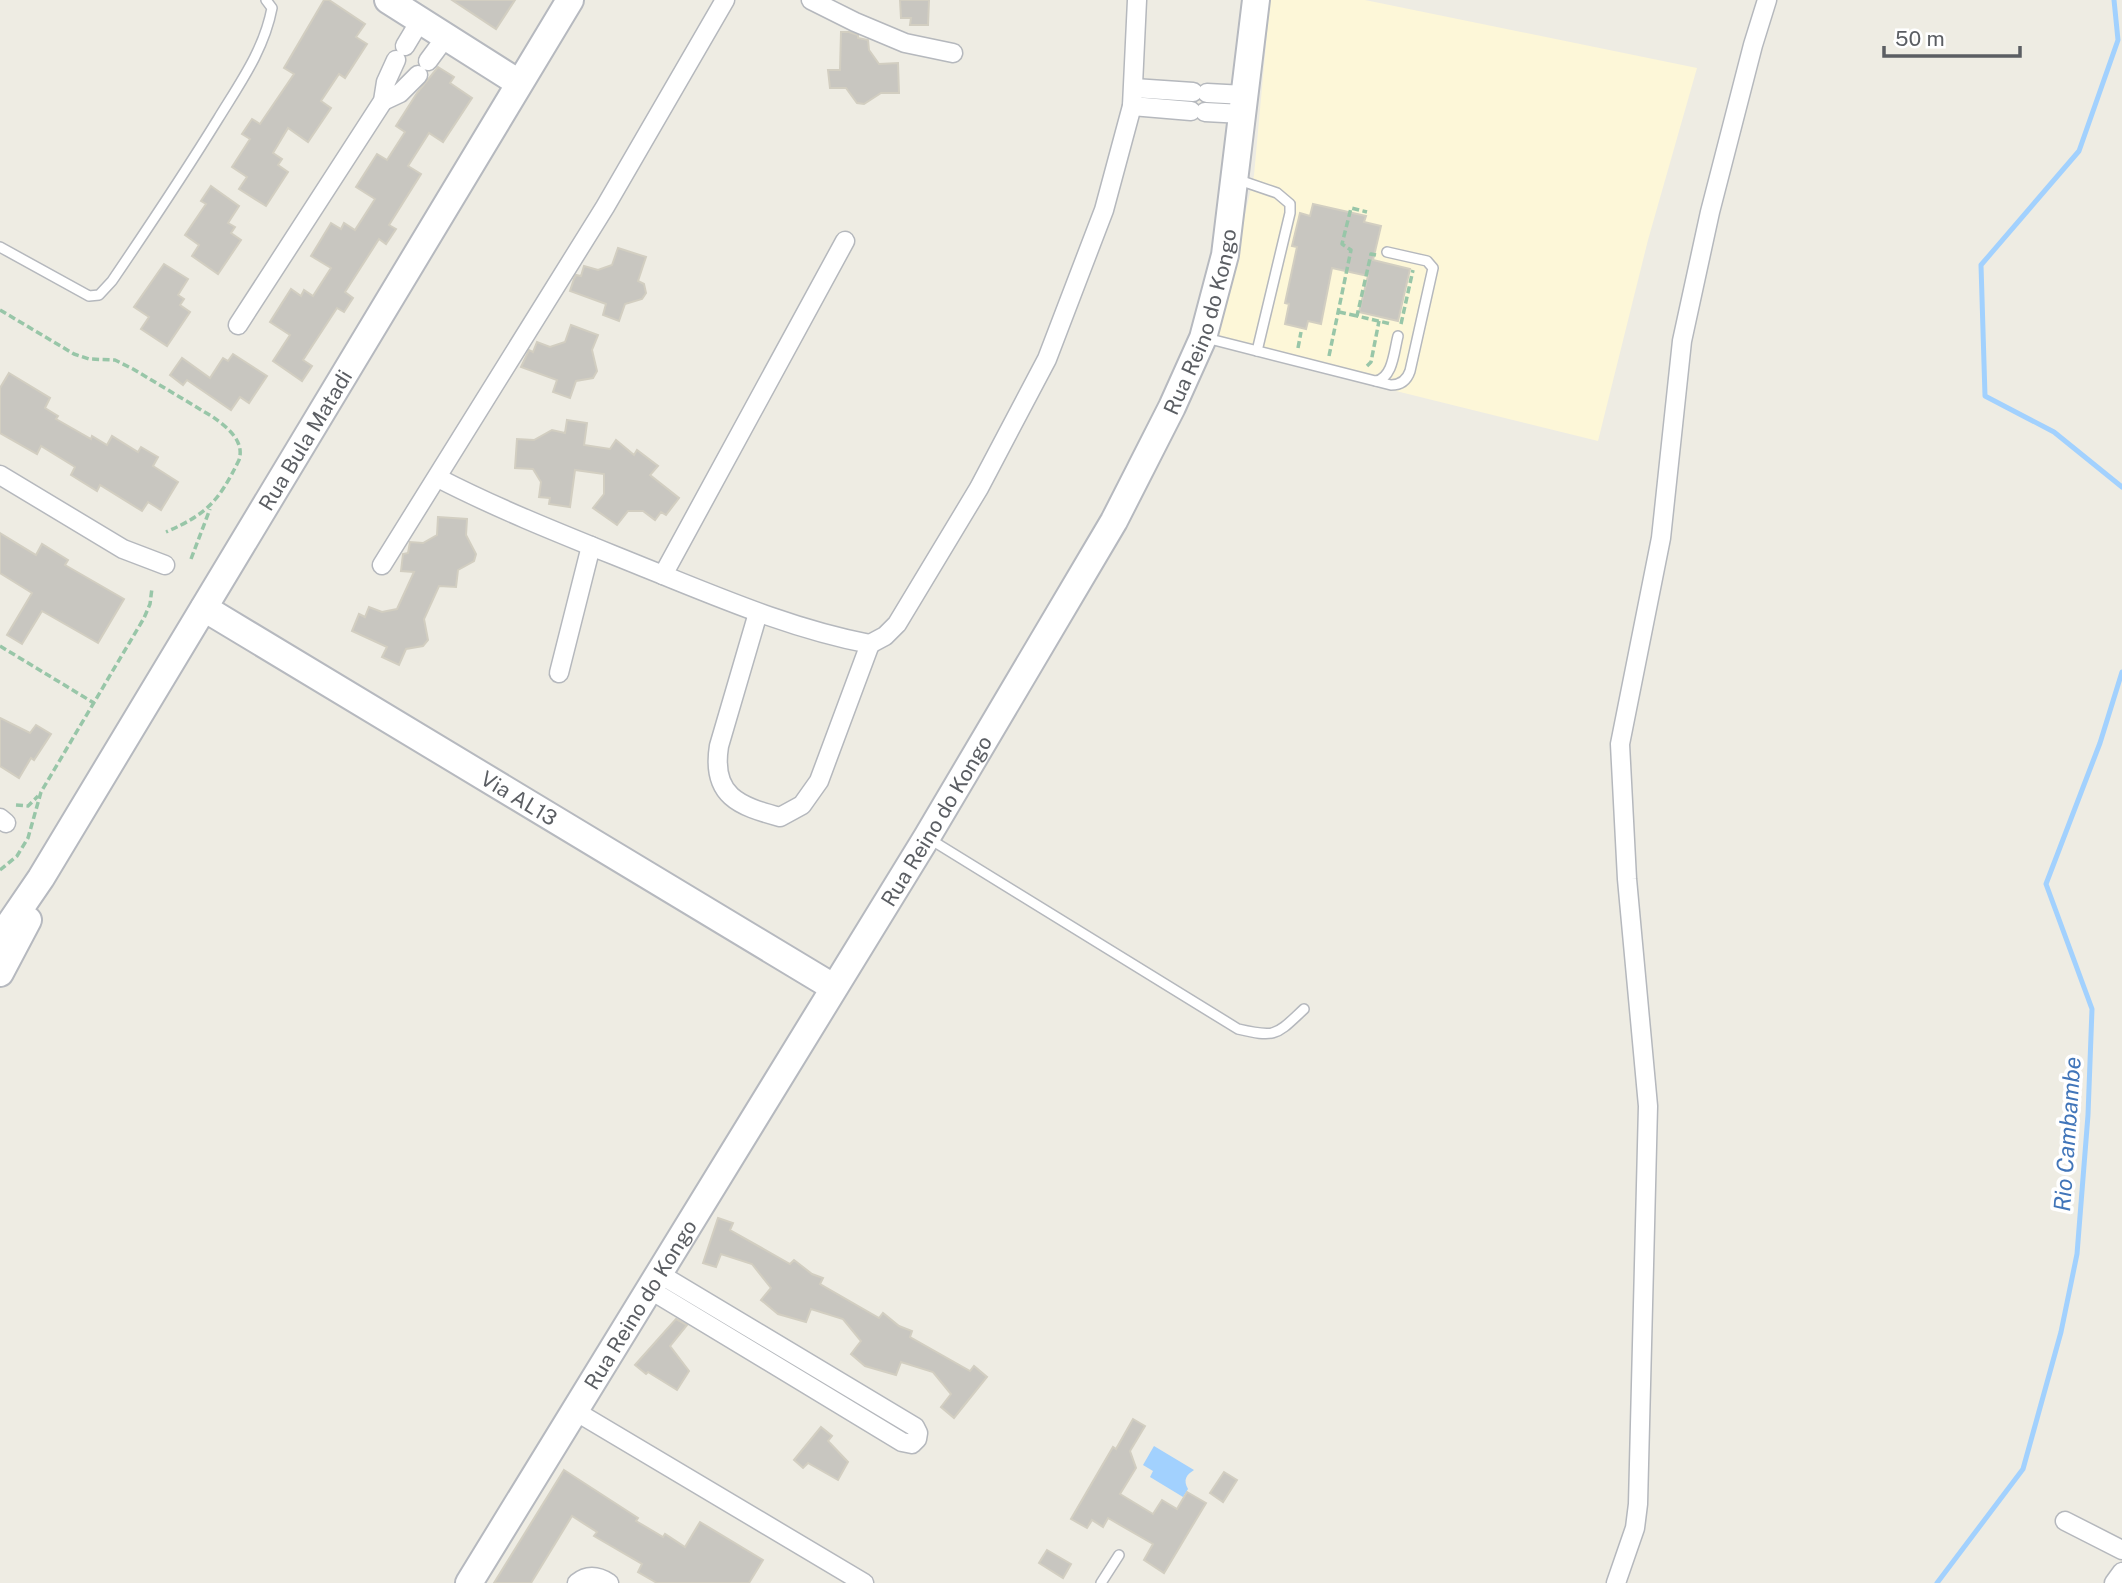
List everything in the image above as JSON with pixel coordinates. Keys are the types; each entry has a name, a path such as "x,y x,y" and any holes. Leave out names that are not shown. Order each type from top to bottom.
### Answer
{"street":[{"path":"388,0 519,83"},
{"name":"Rua Bula Matadi","path":"0,938 41,878 570,0"},
{"path":"382,565 605,207 725,0"},
{"path":"811,0 905,43 953,54"},
{"path":"438,478 512,514 758,614 834,637 870,644 885,636 897,624 979,488 1047,359 1104,209 1132,106 1138,0"},
{"name":"Rua Reino do Kongo","path":"469,1583 927,837 1114,521 1182,388 1203,338 1225,256 1256,0"},
{"path":"1616,1583 1634,1528 1638,1504 1648,1106 1628,879 1620,744 1661,538 1682,341 1710,212 1767,0"},
{"path":"238,325 383,101 386,82 420,20"},
{"path":"383,101 400,93 445,38"},
{"path":"1133,88 1200,92 1244,105"},
{"path":"1132,106 1198,111 1244,105"},
{"path":"663,575 845,240"},
{"path":"0,475 123,549 165,565"},
{"path":"559,673 591,546"},
{"name":"Via AL13","path":"204,608 833,988"},
{"path":"758,614 716,762 720,781 732,799 755,810 780,817 802,805 819,781 870,644"},
{"name":"Rua Bula Matadi","path":"0,973 26,925 41,878"},
{"path":"653,1281 915,1427 917,1439 912,1444 902,1442 653,1281"},
{"path":"575,1411 863,1583"},
{"path":"2065,1521 2122,1550"},
{"path":"2115,1583 2122,1572"},
{"path":"577,1583 586,1577 594,1577 609,1583"}],"lane":[{"path":"0,247 89,296 99,295 177,186 257,57 268,32 272,8 266,0"},
{"path":"1235,179 1277,193 1290,204 1257,351"},
{"path":"1203,338 1391,386 1399,384 1409,374 1433,268 1427,261 1385,254"},
{"path":"1373,381 1381,381 1389,371 1398,336"},
{"path":"1389,371 1391,381 1399,384"},
{"path":"927,837 1238,1029 1259,1034 1279,1032 1304,1009"},
{"path":"1101,1583 1119,1555"}],"path":[{"path":"1328,358 1351,250 1342,244 1351,208 1367,212"},
{"path":"1356,316 1371,254 1385,254"},
{"path":"1339,312 1400,326 1415,264"},
{"path":"0,310 74,354 89,359 115,360 133,369 225,425 236,438 241,452 211,507 191,559"},
{"path":"1359,366 1369,365 1371,362 1379,321"},
{"path":"1297,350 1301,332"},
{"path":"1288,348 1308,353"},
{"path":"1318,356 1339,361"},
{"path":"166,533 188,523 211,507"},
{"path":"16,805 28,806 41,792 144,618 150,604 152,588"},
{"path":"0,646 94,703"},
{"path":"0,870 17,856 27,838 41,792"}],"shaded area":[{"path":"1270,0 1365,0 1697,68 1648,240 1598,441 1215,346 1254,175"}],"water":[{"path":"1154,1446 1194,1470 1186,1478 1188,1489 1183,1497 1150,1477 1153,1471 1143,1465"}],"building":[{"path":"324,0 329,0 365,24 356,37 367,44 345,78 339,74 321,101 331,108 308,142 288,128 273,153 282,159 278,165 288,172 266,206 239,189 247,177 232,167 250,139 242,134 252,119 260,124 294,74 284,68"},
{"path":"452,0 515,0 496,29"},
{"path":"900,0 929,0 928,25 910,25 911,18 901,18"},
{"path":"841,32 849,32 868,40 869,50 879,64 898,63 899,93 881,93 864,104 857,103 846,88 830,88 828,70 840,70"},
{"path":"438,67 454,77 450,83 472,98 443,142 429,133 408,166 421,174 389,225 396,229 386,244 379,239 345,292 353,298 344,312 337,308 303,360 312,366 302,381 273,361 290,335 270,322 291,289 301,296 304,290 313,296 331,268 311,256 331,223 341,229 344,223 355,230 375,199 356,187 377,154 387,160 405,132 396,126"},
{"path":"211,186 239,206 228,223 235,227 231,233 241,240 218,274 192,256 199,245 185,235 206,204 201,201"},
{"path":"1313,204 1366,216 1364,222 1381,226 1373,260 1410,269 1398,321 1359,312 1368,276 1332,268 1321,324 1308,321 1306,329 1285,324 1289,304 1285,303 1297,247 1292,246 1300,213 1310,216"},
{"path":"618,248 646,257 638,281 644,284 646,293 642,299 625,304 619,321 603,315 606,304 570,291 576,275 581,276 584,266 598,270 612,265"},
{"path":"164,264 188,279 178,295 184,299 180,305 190,312 167,346 141,329 149,317 134,307"},
{"path":"571,325 598,335 592,350 597,371 593,378 576,381 570,398 553,392 557,380 521,367 529,350 533,352 537,342 550,347 565,342"},
{"path":"233,354 267,376 249,403 240,397 231,410 187,380 183,385 170,375 182,358 210,378 223,358 228,361"},
{"path":"9,373 50,398 45,408 58,416 56,419 91,439 92,436 107,445 112,436 138,452 141,447 158,457 153,466 178,482 161,510 148,502 142,511 100,485 97,491 71,475 75,467 41,446 37,454 0,433 0,388"},
{"path":"567,420 587,423 584,445 610,449 616,440 634,455 637,450 658,466 650,475 679,498 666,515 661,512 655,520 643,511 628,511 617,525 593,508 604,494 604,474 575,470 570,507 549,504 550,498 539,497 541,482 533,469 515,468 517,439 534,440 552,430 565,433"},
{"path":"438,517 467,519 466,535 476,554 474,561 458,570 456,587 439,586 424,619 428,640 423,646 406,649 399,665 382,657 387,647 352,631 359,614 365,617 369,607 382,612 397,609 414,572 401,571 403,554 408,553 410,542 423,543 437,535"},
{"path":"0,533 36,555 42,544 68,560 65,565 124,599 98,643 42,611 22,644 7,635 32,593 0,573"},
{"path":"0,718 30,733 36,725 51,734 19,778 0,766"},
{"path":"718,1218 733,1223 730,1230 790,1264 794,1260 812,1274 823,1278 820,1284 879,1318 883,1313 899,1326 912,1331 910,1337 970,1371 974,1366 987,1377 954,1418 941,1407 951,1394 933,1372 901,1362 896,1375 865,1366 851,1354 861,1341 843,1319 811,1309 806,1322 778,1314 761,1300 771,1288 752,1264 721,1254 716,1267 703,1263"},
{"path":"676,1319 687,1325 670,1346 689,1371 677,1390 648,1372 646,1374 635,1365"},
{"path":"1133,1419 1145,1426 1130,1451 1136,1468 1120,1494 1153,1514 1162,1500 1177,1509 1187,1492 1206,1503 1164,1573 1144,1560 1153,1544 1108,1518 1103,1527 1092,1520 1087,1528 1071,1519 1113,1447 1116,1449"},
{"path":"821,1427 832,1436 828,1441 848,1462 838,1480 808,1463 803,1468 794,1460"},
{"path":"564,1470 638,1518 636,1521 663,1537 665,1534 685,1547 700,1522 763,1560 749,1583 657,1583 638,1572 642,1564 594,1536 597,1532 572,1516 531,1583 494,1583"},
{"path":"1224,1472 1237,1480 1223,1502 1210,1493"},
{"path":"1047,1550 1071,1564 1063,1578 1039,1563"}],"waterway":[{"name":"Rio Cambambe","path":"2114,0 2118,40 2079,151 1981,265 1985,396 2054,432 2122,487"},
{"name":"Rio Cambambe","path":"1937,1583 2023,1469 2061,1332 2077,1254 2088,1115 2092,1009 2046,884 2100,743 2122,672"}]}
